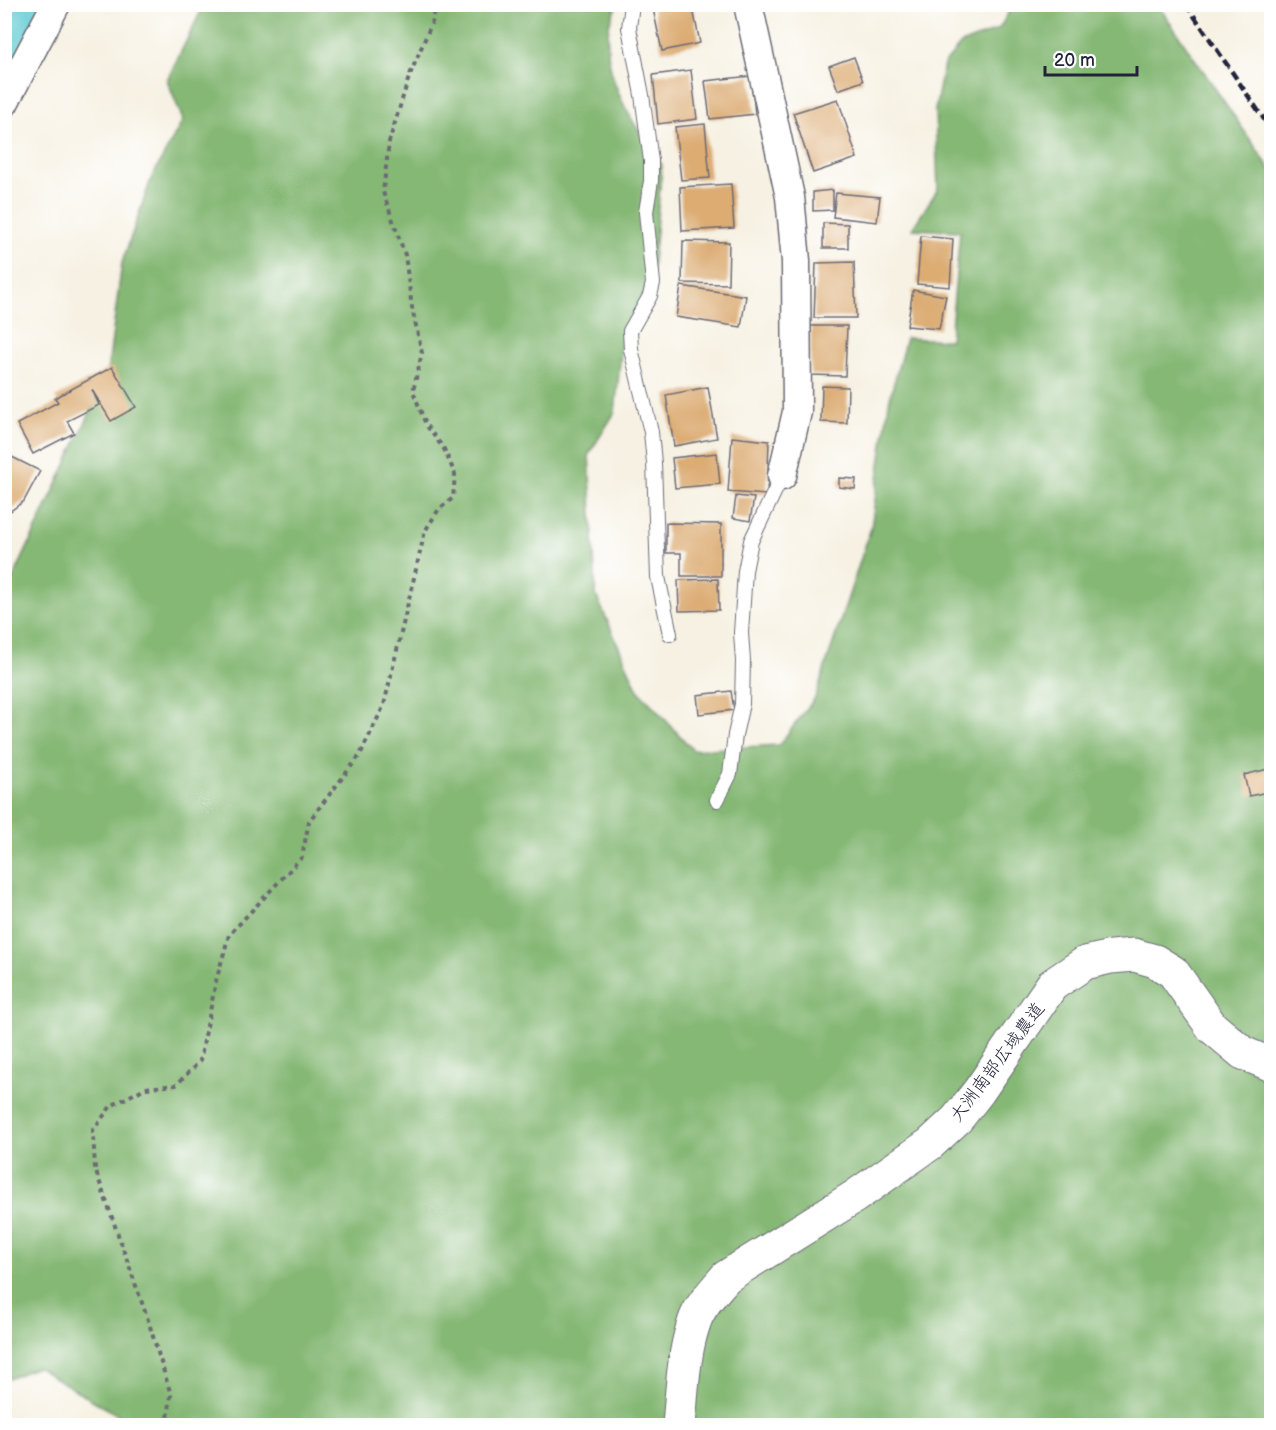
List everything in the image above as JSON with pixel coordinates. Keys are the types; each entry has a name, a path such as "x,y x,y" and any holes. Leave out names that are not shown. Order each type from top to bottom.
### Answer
{"street":[{"path":"4,103 56,4"},
{"path":"748,4 790,197 795,261 797,412 782,476"},
{"name":"大洲南部広域農道","path":"679,1425 686,1362 694,1321 726,1277 855,1197 930,1144 957,1119 979,1091 1052,985 1071,971 1085,963 1111,957 1134,955 1155,961 1173,972 1212,1027 1243,1053 1272,1065"}],"lane":[{"path":"632,4 629,28 642,95 651,161 651,181 646,212 653,283 650,296 630,331 631,349 651,432 658,577 670,634"},
{"path":"717,800 730,774 742,705 741,633 745,571 751,541 782,476"}],"path":[{"path":"167,1425 171,1395 148,1320 95,1169 93,1130 111,1106 145,1088 176,1085 200,1061 216,981 229,935 302,857 309,821 360,754 384,705 425,531 439,509 453,498 455,474 444,449 426,425 413,391 422,353 412,308 405,255 383,192 389,142 410,77 433,20 434,4"}],"green space":[{"path":"204,5 617,5 610,23 608,45 614,82 631,117 662,165 652,273 622,343 615,412 589,454 596,595 638,690 693,750 779,745 815,698 871,528 889,402 906,338 950,340 960,231 912,229 938,189 935,110 944,64 961,44 999,29 1013,5 1158,5 1271,170 1271,1425 131,1426 126,1420 37,1367 5,1380 5,596 107,376 122,263 151,179 183,120 167,80"}],"building":[{"path":"652,4 692,4 700,43 662,51"},
{"path":"854,57 863,81 838,90 829,66"},
{"path":"691,70 697,119 658,124 653,75"},
{"path":"751,76 755,114 710,119 705,81"},
{"path":"838,99 857,158 813,173 793,113"},
{"path":"705,124 710,178 681,180 675,127"},
{"path":"731,184 734,228 682,231 680,187"},
{"path":"833,190 833,210 813,211 813,192"},
{"path":"836,193 880,197 877,222 833,217"},
{"path":"823,223 848,224 848,248 823,248"},
{"path":"921,236 953,239 950,287 917,284"},
{"path":"683,241 729,242 728,284 682,283"},
{"path":"854,262 856,318 814,318 816,263"},
{"path":"681,286 746,296 741,327 676,317"},
{"path":"913,290 946,296 939,329 907,326"},
{"path":"811,326 847,326 845,376 810,375"},
{"path":"112,367 136,407 111,421 92,390 99,405 67,421 74,433 33,454 17,424 58,402 55,398"},
{"path":"822,386 848,387 847,423 821,422"},
{"path":"708,387 717,438 674,446 666,395"},
{"path":"732,437 769,441 767,495 728,492"},
{"path":"4,453 40,471 24,501 9,512 4,509"},
{"path":"717,453 720,484 675,488 672,458"},
{"path":"839,478 856,479 855,489 839,487"},
{"path":"736,496 754,498 750,521 733,518"},
{"path":"666,523 721,524 721,576 681,576 681,553 666,553"},
{"path":"718,579 719,610 679,611 678,580"},
{"path":"731,691 734,710 699,714 697,695"},
{"path":"1272,768 1272,791 1249,796 1244,775"}],"waterway":[{"path":"4,52 29,4"}],"railway":[{"path":"1186,4 1272,131"}]}
